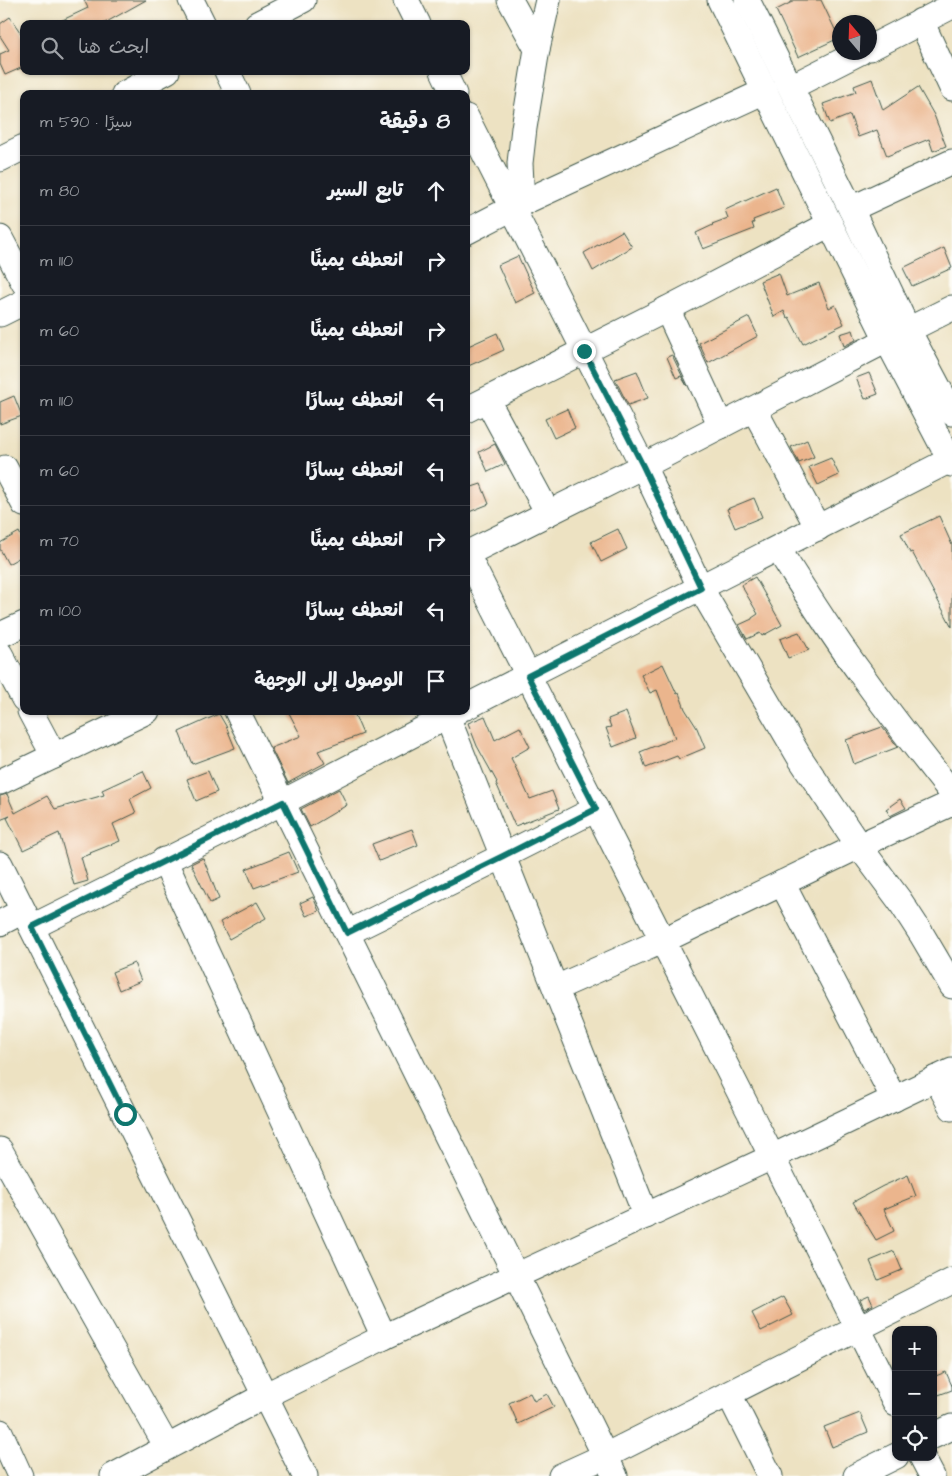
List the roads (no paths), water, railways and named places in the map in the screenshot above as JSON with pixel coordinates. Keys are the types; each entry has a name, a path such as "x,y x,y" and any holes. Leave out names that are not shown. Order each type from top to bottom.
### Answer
{"street":[{"path":"191,0 201,20"},
{"path":"265,20 303,0"},
{"path":"406,0 416,20"},
{"path":"510,0 537,49"},
{"path":"517,205 524,128 537,49 548,0"},
{"path":"720,0 830,224 898,335 952,414"},
{"path":"470,705 951,462 898,335 851,209 747,0"},
{"path":"877,44 952,6"},
{"path":"921,22 952,88"},
{"path":"791,88 845,60"},
{"path":"131,90 160,75"},
{"path":"229,75 236,90"},
{"path":"444,75 452,90"},
{"path":"470,230 517,205 765,91"},
{"path":"470,124 517,205 584,351 643,466 701,588 800,758 859,846 900,901 952,986"},
{"path":"0,159 20,148"},
{"path":"851,209 952,162"},
{"path":"548,513 477,405 830,224"},
{"path":"0,238 20,276"},
{"path":"0,314 20,304"},
{"path":"470,552 952,308"},
{"path":"667,309 721,426"},
{"path":"754,409 818,528"},
{"path":"10,466 20,493"},
{"path":"778,549 860,673 952,793"},
{"path":"470,562 892,1396"},
{"path":"0,635 20,626"},
{"path":"0,654 20,692"},
{"path":"32,715 54,756"},
{"path":"0,782 136,715"},
{"path":"239,715 610,1466"},
{"path":"0,923 27,919 164,860 283,802 451,715"},
{"path":"458,715 503,856 646,1216"},
{"path":"556,988 662,941 952,803"},
{"path":"347,933 596,809"},
{"path":"164,860 384,1337"},
{"path":"0,864 305,1476"},
{"path":"782,883 894,1098"},
{"path":"129,1472 167,1447 266,1395 384,1337 772,1157 944,1074 952,1108"},
{"path":"0,1150 167,1447"},
{"path":"561,1476 610,1466 729,1394 952,1281"},
{"path":"729,1394 770,1476"},
{"path":"937,1434 952,1427"},
{"path":"0,1432 20,1476"},
{"path":"856,1476 892,1458"},
{"path":"924,1461 932,1476"}]}
